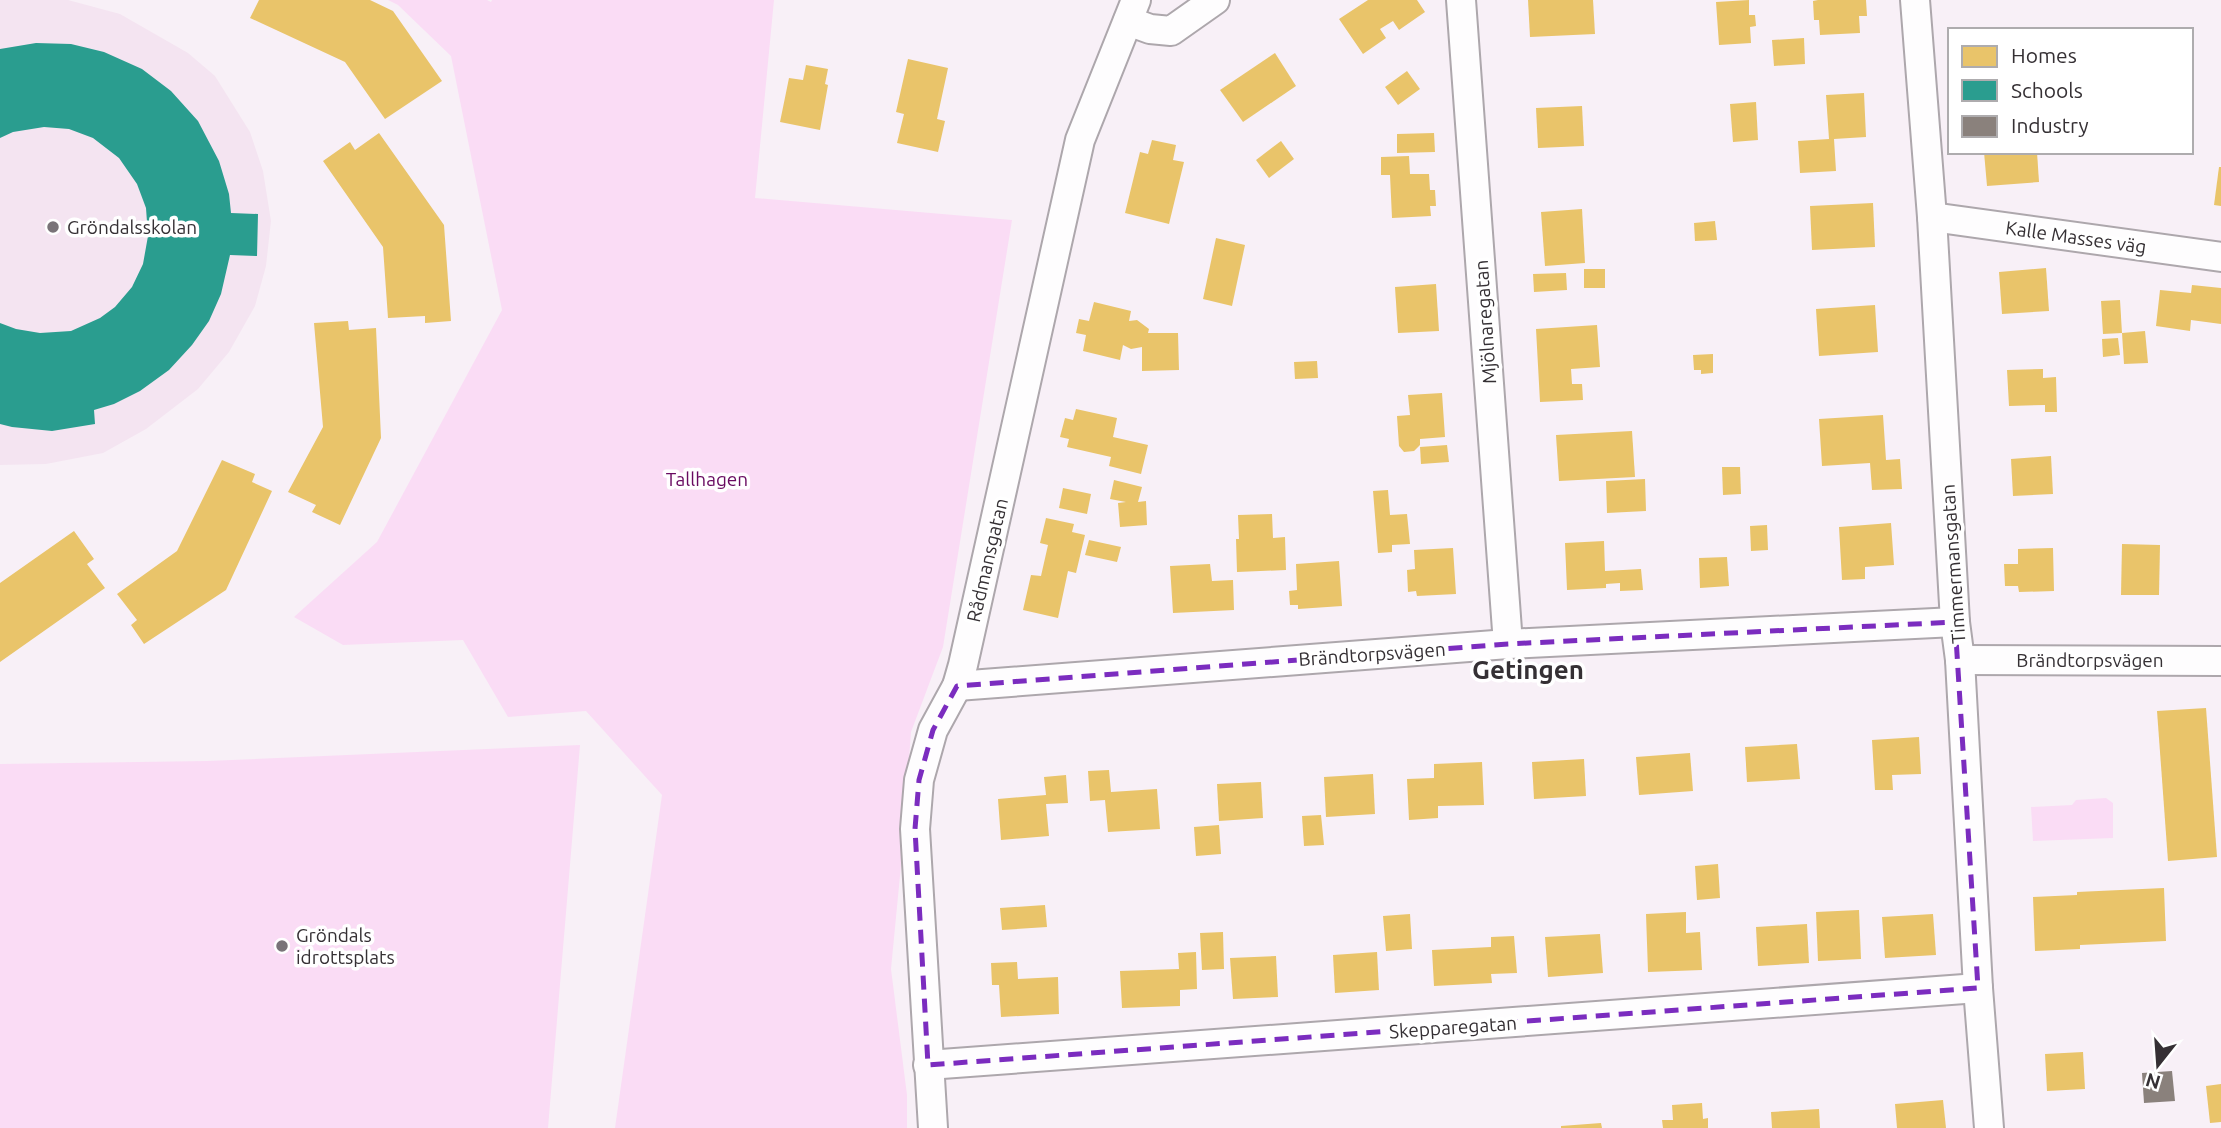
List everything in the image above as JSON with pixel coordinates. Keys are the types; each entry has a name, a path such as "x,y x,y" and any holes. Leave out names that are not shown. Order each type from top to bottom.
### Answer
{"street":[{"path":"1132,10 1150,29 1171,31 1215,0"},
{"name":"Mjölnaregatan","path":"1461,0 1508,644"},
{"name":"Timmermansgatan","path":"1915,0 1932,217 1955,622 1989,1128"},
{"name":"Rådmansgatan","path":"933,1128 915,829 919,780 933,730 957,686 1080,140 1132,10"},
{"name":"Kalle Masses väg","path":"1932,217 2221,257"},
{"name":"Brändtorpsvägen","path":"957,686 1508,644 1955,622"},
{"name":"Brändtorpsvägen","path":"1959,660 2221,661"},
{"name":"Skepparegatan","path":"928,1065 1978,988"}],"highlighted area":[{"path":"1955,622 1978,988 928,1065 915,829 919,780 933,730 957,686 1508,644"}],"shaded area":[{"path":"0,0 68,0 120,14 188,53 215,76 250,132 263,171 271,221 266,266 255,306 229,352 198,389 146,429 103,453 46,464 0,465"}],"green space":[{"name":"Tallhagen","path":"388,0 774,0 755,198 1012,220 943,647 911,732 891,969 907,1095 907,1128 615,1128 662,795 586,711 508,717 463,640 343,645 294,617 377,542 502,310 451,56 398,5"},
{"name":"Gröndals idrottsplats","path":"580,745 548,1128 0,1128 0,764 207,761"},
{"path":"2106,798 2113,803 2113,838 2033,841 2031,807 2072,805 2076,800"}],"building: Homes":[{"path":"259,0 370,0 393,11 442,81 385,119 345,62 250,18"},
{"path":"1368,0 1417,0 1425,12 1399,30 1393,21 1380,29 1386,38 1363,54 1339,19"},
{"path":"1528,0 1593,0 1595,34 1530,37"},
{"path":"1749,0 1749,15 1755,15 1756,26 1750,27 1751,43 1719,45 1716,2"},
{"path":"1866,0 1867,16 1859,16 1860,33 1820,35 1819,20 1814,20 1813,1"},
{"path":"1804,38 1805,64 1774,66 1772,40"},
{"path":"1275,53 1296,86 1243,122 1220,90"},
{"path":"908,59 948,68 937,119 945,121 938,152 897,143 904,114 896,112"},
{"path":"806,65 828,69 820,130 780,122 789,78 803,80"},
{"path":"1407,71 1420,89 1398,105 1385,87"},
{"path":"1864,93 1866,137 1834,139 1836,171 1800,173 1798,141 1829,139 1826,95"},
{"path":"1756,102 1758,140 1733,142 1730,104"},
{"path":"1582,106 1584,146 1538,148 1536,108"},
{"path":"379,133 444,225 451,321 425,323 425,316 388,318 383,247 323,161 350,142 355,150"},
{"path":"1434,133 1435,152 1397,153 1397,134"},
{"path":"1152,140 1176,145 1173,160 1184,162 1169,224 1125,213 1140,152 1148,154"},
{"path":"1281,141 1294,159 1269,178 1256,160"},
{"path":"1984,154 2037,154 2039,182 1987,186"},
{"path":"1409,156 1410,174 1429,174 1430,190 1435,190 1436,206 1430,206 1431,216 1392,218 1390,175 1381,175 1381,157"},
{"path":"2221,167 2221,206 2214,205"},
{"path":"1873,203 1875,247 1812,250 1810,206"},
{"path":"1582,209 1585,263 1545,266 1541,212"},
{"path":"1715,221 1717,240 1695,241 1694,223"},
{"path":"1216,238 1245,245 1232,306 1203,299"},
{"path":"2046,268 2049,311 2002,314 1999,272"},
{"path":"1584,269 1605,269 1605,288 1584,288"},
{"path":"1566,273 1567,290 1534,292 1533,274"},
{"path":"1436,284 1439,331 1398,333 1395,287"},
{"path":"2192,285 2221,288 2221,324 2191,320 2190,331 2156,326 2160,290 2191,293"},
{"path":"2120,300 2122,333 2103,334 2101,301"},
{"path":"1094,302 1131,311 1129,321 1137,320 1149,329 1148,333 1178,333 1179,370 1142,371 1142,347 1131,349 1123,345 1120,360 1083,351 1086,335 1076,333 1079,319 1089,321"},
{"path":"1875,305 1878,352 1819,356 1816,309"},
{"path":"348,321 349,330 376,328 381,438 340,525 312,512 316,505 288,492 323,427 314,323"},
{"path":"1597,325 1600,367 1571,369 1572,384 1582,384 1583,400 1540,402 1536,329"},
{"path":"2145,331 2148,363 2124,364 2122,333"},
{"path":"2118,338 2120,355 2103,357 2102,339"},
{"path":"1713,354 1713,373 1701,374 1701,370 1694,370 1693,355"},
{"path":"1317,361 1318,378 1295,379 1294,362"},
{"path":"2043,369 2043,378 2056,377 2057,412 2045,412 2045,405 2009,406 2007,370"},
{"path":"1442,393 1445,437 1420,439 1420,445 1414,451 1404,452 1399,446 1397,416 1410,415 1408,395"},
{"path":"1076,409 1117,418 1113,437 1148,445 1141,474 1109,466 1111,457 1067,447 1069,439 1060,437 1065,418 1073,420"},
{"path":"1883,415 1886,460 1900,459 1902,489 1872,490 1870,463 1822,466 1819,419"},
{"path":"1632,431 1635,477 1559,481 1556,435"},
{"path":"1447,445 1449,462 1421,464 1420,447"},
{"path":"2051,456 2053,494 2013,496 2011,459"},
{"path":"222,460 255,474 252,482 272,491 226,590 144,644 131,625 137,620 117,594 177,551"},
{"path":"1722,467 1740,467 1741,494 1723,495"},
{"path":"1645,479 1646,511 1607,513 1606,481"},
{"path":"1114,480 1142,487 1138,502 1146,501 1147,525 1120,527 1118,503 1126,502 1110,499"},
{"path":"1063,488 1091,494 1087,514 1059,508"},
{"path":"1388,490 1390,515 1407,514 1410,544 1392,545 1392,552 1378,553 1373,491"},
{"path":"1272,514 1273,538 1285,537 1286,570 1237,572 1238,515"},
{"path":"1046,518 1074,524 1072,532 1085,535 1076,573 1068,571 1058,618 1023,610 1031,575 1041,576 1048,545 1040,543"},
{"path":"1891,523 1894,565 1865,567 1865,579 1842,580 1839,527"},
{"path":"1767,525 1768,550 1751,551 1750,526"},
{"path":"74,531 94,559 87,564 105,588 0,662 0,583"},
{"path":"1089,540 1121,547 1117,562 1085,555"},
{"path":"1604,541 1605,571 1641,569 1643,590 1620,591 1620,583 1606,584 1606,588 1567,590 1565,543"},
{"path":"2122,544 2160,545 2159,595 2121,595"},
{"path":"1453,548 1456,594 1417,596 1416,591 1408,592 1407,570 1415,569 1414,550"},
{"path":"2053,548 2054,591 2019,592 2018,586 2005,586 2004,564 2018,564 2018,549"},
{"path":"1727,557 1729,586 1700,588 1699,558"},
{"path":"1339,561 1342,606 1298,609 1298,605 1290,605 1289,591 1297,590 1296,564"},
{"path":"1210,564 1212,581 1233,580 1234,610 1173,613 1170,566"},
{"path":"2206,708 2217,857 2168,861 2157,711"},
{"path":"1919,737 1921,774 1892,775 1893,790 1875,790 1872,740"},
{"path":"1797,744 1800,779 1747,782 1745,747"},
{"path":"1690,753 1693,791 1639,795 1636,757"},
{"path":"1584,759 1586,796 1534,799 1532,762"},
{"path":"1482,762 1484,805 1438,806 1438,818 1409,820 1407,779 1434,778 1434,764"},
{"path":"1109,770 1111,792 1157,789 1160,829 1108,832 1105,800 1090,801 1088,771"},
{"path":"1373,774 1375,814 1326,817 1324,777"},
{"path":"1066,775 1068,803 1046,804 1049,836 1001,840 998,799 1046,795 1044,777"},
{"path":"1261,782 1263,818 1219,821 1217,784"},
{"path":"1321,815 1324,845 1304,846 1302,816"},
{"path":"1219,825 1221,854 1196,856 1194,827"},
{"path":"1718,864 1720,898 1697,900 1695,866"},
{"path":"2164,888 2166,941 2080,945 2080,949 2035,951 2033,897"},
{"path":"1045,905 1047,927 1002,930 1000,908"},
{"path":"1859,910 1861,959 1818,961 1816,912"},
{"path":"1686,912 1686,933 1700,932 1702,970 1648,972 1646,914"},
{"path":"1410,914 1412,949 1386,951 1383,916"},
{"path":"1933,914 1936,955 1885,958 1882,917"},
{"path":"1807,924 1809,963 1758,966 1756,927"},
{"path":"1223,932 1224,969 1202,970 1200,933"},
{"path":"1600,934 1603,973 1548,977 1545,937"},
{"path":"1514,936 1517,973 1491,974 1492,983 1434,986 1432,950 1491,947 1491,937"},
{"path":"1196,952 1197,989 1180,990 1180,1006 1122,1008 1120,971 1179,969 1178,953"},
{"path":"1377,952 1379,990 1335,993 1333,955"},
{"path":"1276,956 1278,997 1233,999 1230,958"},
{"path":"1017,962 1018,979 1058,977 1059,1014 1001,1017 999,985 992,985 991,963"},
{"path":"2083,1052 2085,1089 2047,1091 2045,1054"},
{"path":"2221,1084 2221,1122 2210,1123 2206,1086"},
{"path":"1943,1100 1946,1128 1897,1128 1895,1104"},
{"path":"1702,1103 1703,1119 1708,1118 1708,1128 1663,1128 1662,1120 1673,1120 1672,1105"},
{"path":"1819,1109 1820,1128 1772,1128 1771,1112"},
{"path":"1601,1123 1602,1128 1561,1128 1561,1126"}],"building: Schools":[{"path":"36,43 71,44 104,52 142,69 171,91 198,121 219,161 229,194 231,213 258,214 257,256 230,255 221,294 209,321 169,370 140,391 94,410 95,424 52,431 0,424 0,323 40,333 71,331 100,318 115,307 132,287 143,264 148,236 146,208 137,184 119,158 93,138 69,129 44,127 13,132 0,138 0,49"}],"building: Industry":[{"path":"2172,1071 2175,1101 2144,1103 2142,1073"}],"place":[{"name":"Gröndalsskolan","path":"53,227"},
{"name":"Gröndals idrottsplats","path":"282,946"}],"district":[{"name":"Getingen","path":"1528,669"}]}
